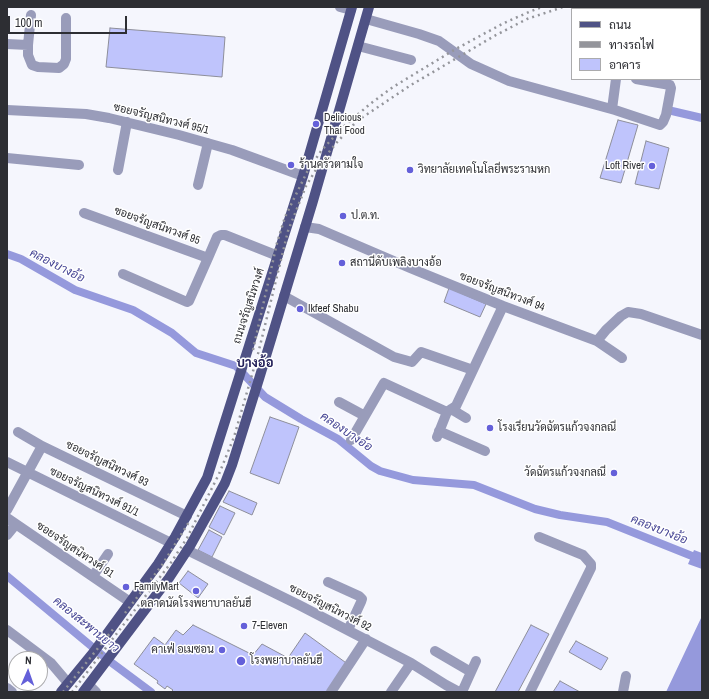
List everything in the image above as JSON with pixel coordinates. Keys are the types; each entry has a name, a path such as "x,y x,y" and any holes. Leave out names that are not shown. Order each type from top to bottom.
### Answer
{"main road":[{"path":"89,690 108,659 169,578 187,550 225,482 232,465 305,227 369,7"},
{"name":"ถนนจรัญสนิทวงศ์","path":"61,692 95,650 158,564 207,478 304,176 352,9"},
{"path":"289,222 305,227"},
{"path":"278,256 294,262"}],"street":[{"path":"340,7 352,9"},
{"path":"31,15 28,55 32,65 38,67 59,68 62,66 66,59 66,18"},
{"path":"366,19 419,34 439,42 471,64 509,80 612,109 660,125 664,122 671,88 670,85 642,80"},
{"path":"7,44 28,45"},
{"path":"358,46 411,60"},
{"path":"612,109 616,80"},
{"name":"ซอยจรัญสนิทวงศ์ 95/1","path":"7,110 86,114 127,122 179,134 232,150 304,176"},
{"path":"118,170 127,122"},
{"path":"198,185 208,143"},
{"path":"7,158 79,165"},
{"name":"ซอยจรัญสนิทวงศ์ 95","path":"84,213 208,258 217,237 221,235 225,235 278,256"},
{"name":"ซอยจรัญสนิทวงศ์ 94","path":"305,227 319,229 503,306 598,341 622,358"},
{"path":"123,274 187,302 189,301 208,258"},
{"path":"284,296 394,357 412,362 421,352 473,370"},
{"path":"484,451 438,434 449,410 456,406 503,306"},
{"path":"598,341 606,330 620,316 628,312 641,314 702,335"},
{"path":"351,440 384,383 466,418"},
{"path":"340,402 364,416"},
{"name":"ซอยจรัญสนิทวงศ์ 93","path":"18,432 42,446 186,516"},
{"path":"7,510 42,446"},
{"name":"ซอยจรัญสนิทวงศ์ 91/1","path":"7,462 171,543"},
{"name":"ซอยจรัญสนิทวงศ์ 91","path":"7,518 130,602"},
{"path":"7,535 16,524"},
{"path":"530,692 591,568 591,564 583,555 539,537"},
{"name":"ซอยจรัญสนิทวงศ์ 92","path":"187,550 411,663 444,689 459,692"},
{"path":"93,576 108,554"},
{"path":"328,582 359,596 362,599 348,630"},
{"path":"7,630 51,664 68,683"},
{"path":"331,692 366,639"},
{"path":"435,651 471,672"},
{"path":"462,692 476,661"},
{"path":"391,692 411,663"},
{"path":"623,692 626,676"},
{"path":"7,688 12,692"}],"water":[{"path":"694,550 702,553 702,569 688,564"},
{"path":"702,616 702,692 666,692"}],"building":[{"path":"110,28 225,37 222,77 106,67"},
{"path":"618,120 638,125 621,183 600,178"},
{"name":"Loft River","path":"646,141 669,148 659,189 635,184"},
{"path":"449,288 486,304 480,317 444,302"},
{"path":"270,417 299,427 279,484 250,473"},
{"path":"229,491 257,503 252,515 223,502"},
{"path":"220,506 235,513 224,535 209,527"},
{"path":"209,530 222,537 212,557 198,550"},
{"name":"ตลาดนัดโรงพยาบาลยันฮี","path":"188,571 208,584 198,598 179,583"},
{"name":"โรงพยาบาลยันฮี","path":"193,625 253,655 262,644 288,658 305,633 349,665 327,692 173,692 173,690 167,686 165,689 157,683 158,681 134,664 154,637 165,645 176,630 183,635"},
{"path":"531,625 549,634 518,692 495,692"},
{"path":"576,641 608,658 601,670 569,652"},
{"path":"560,681 580,692 553,692"}],"waterway":[{"path":"672,111 702,118"},
{"name":"คลองบางอ้อ","path":"7,254 21,259 75,290 133,310 172,333 196,353 236,366 265,397 338,439 371,466 380,471 413,480 474,485 535,509 560,515 607,522 702,560"},
{"name":"คลองสะพานยาว","path":"7,576 108,660 151,692"}],"railway":[{"path":"253,350 277,243 285,217 307,172 321,151 342,128 393,87 454,50 504,23 542,7"},
{"path":"72,692 170,564 187,538 219,474 234,437 258,354 288,231 306,186 320,163 357,121 411,85 496,35 527,19 563,7"},
{"path":"125,613 162,565 189,522"},
{"path":"63,692 114,628"}],"place":[{"name":"Delicious Thai Food","path":"316,124"},
{"name":"ร้านครัวตามใจ","path":"291,165"},
{"name":"Loft River","path":"652,166"},
{"name":"วิทยาลัยเทคโนโลยีพระรามหก","path":"410,170"},
{"name":"ป.ต.ท.","path":"343,216"},
{"name":"สถานีดับเพลิงบางอ้อ","path":"342,263"},
{"name":"Ikfeef Shabu","path":"300,309"},
{"name":"โรงเรียนวัดฉัตรแก้วจงกลณี","path":"490,428"},
{"name":"วัดฉัตรแก้วจงกลณี","path":"614,473"},
{"name":"FamilyMart","path":"126,587"},
{"name":"ตลาดนัดโรงพยาบาลยันฮี","path":"196,591"},
{"name":"7-Eleven","path":"244,626"},
{"name":"คาเฟ่ อเมซอน","path":"222,650"},
{"name":"โรงพยาบาลยันฮี","path":"241,661"}],"district":[{"name":"บางอ้อ","path":"255,364"}]}
